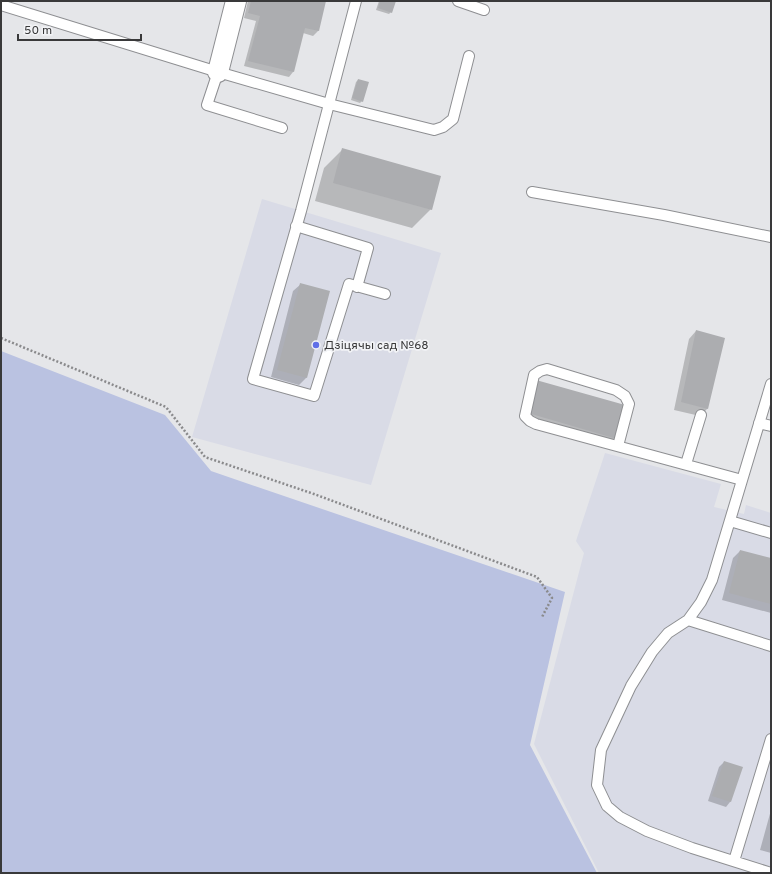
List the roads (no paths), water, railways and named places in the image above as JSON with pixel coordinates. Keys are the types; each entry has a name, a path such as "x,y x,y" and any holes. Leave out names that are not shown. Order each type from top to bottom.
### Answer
{"street":[{"path":"218,72 236,1"}],"lane":[{"path":"356,1 296,226 253,379 314,396 349,284 385,294"},
{"path":"458,1 484,10"},
{"path":"1,5 218,72 329,104 434,130 443,127 453,119 469,56"},
{"path":"218,72 207,105 282,128"},
{"path":"532,192 664,215 771,237"},
{"path":"296,226 368,248 357,286"},
{"path":"618,446 629,404 626,396 616,390 547,369 534,375 525,416 530,421 536,424 742,480"},
{"path":"771,384 712,580 701,602 688,620 668,633 652,652 631,686 601,750 597,785 607,806 620,817 647,831 692,848 771,873"},
{"path":"686,464 701,415"},
{"path":"759,423 771,426"},
{"path":"730,521 771,533"},
{"path":"688,620 771,646"},
{"path":"734,861 771,739"}],"place":[{"name":"Дзіцячы сад №68","path":"316,345"}]}
